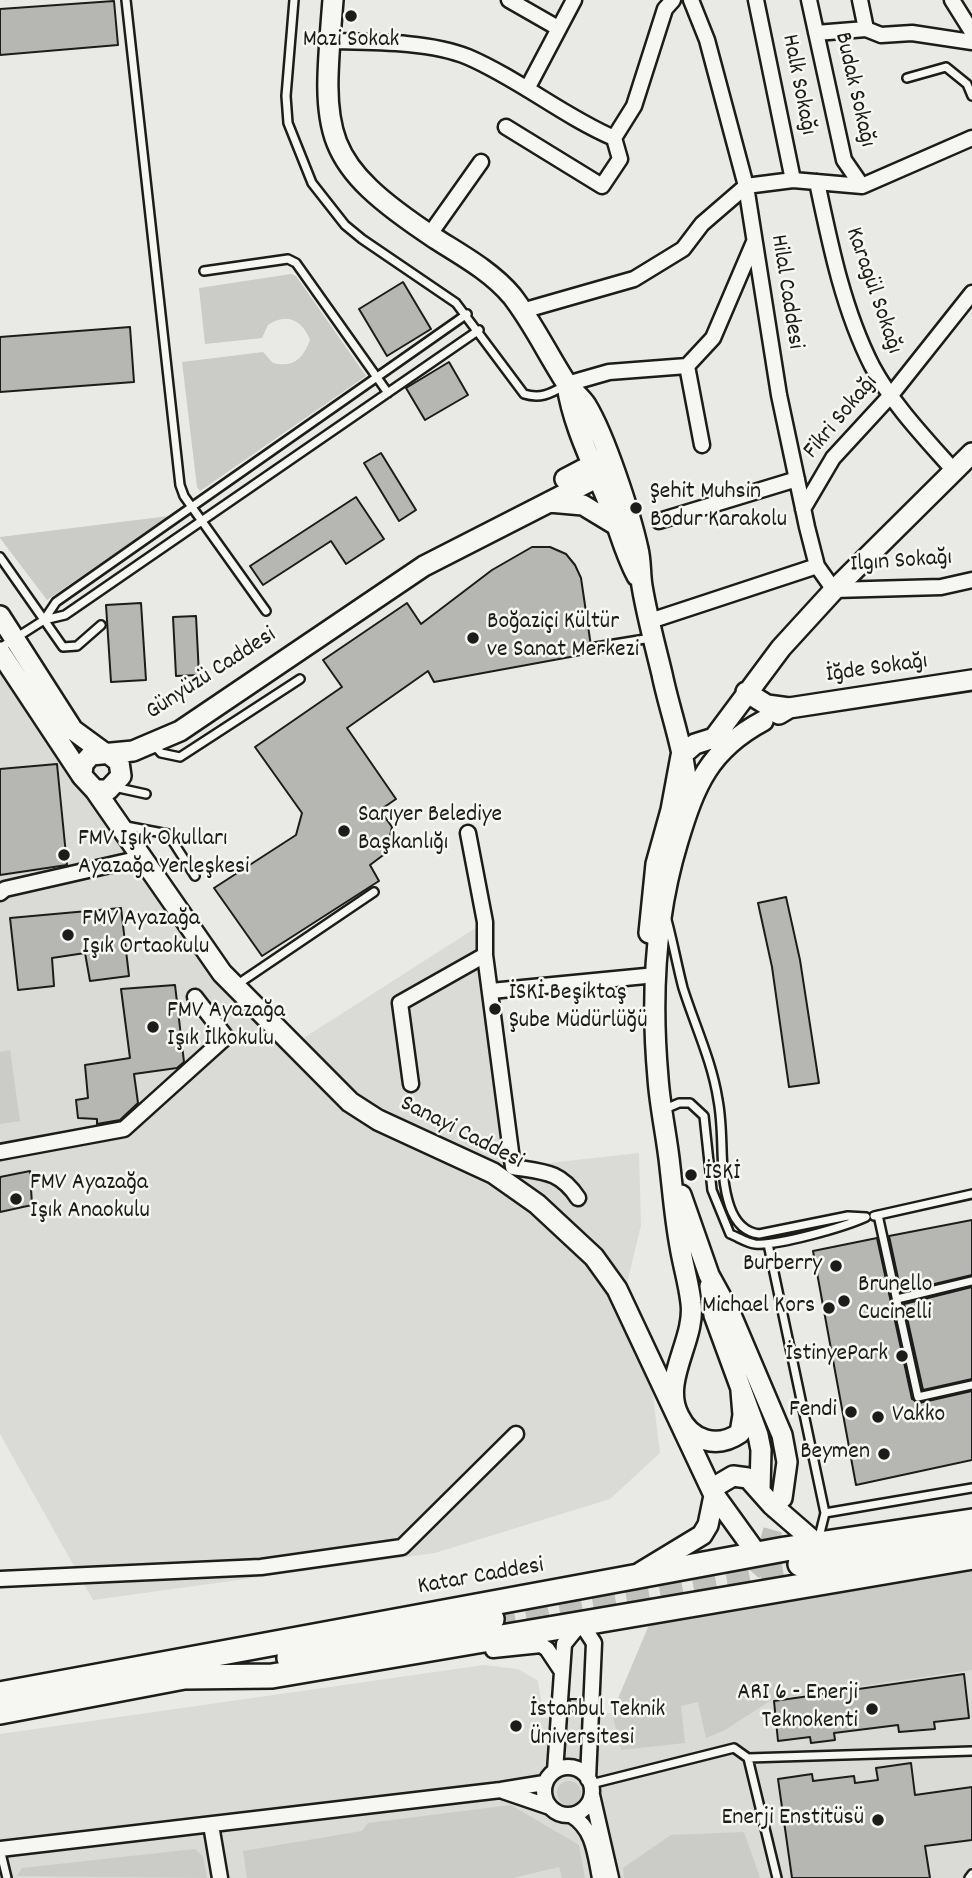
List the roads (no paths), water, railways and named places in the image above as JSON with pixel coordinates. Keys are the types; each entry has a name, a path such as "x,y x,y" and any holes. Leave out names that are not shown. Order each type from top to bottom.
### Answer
{"main road":[{"name":"Katar Caddesi","path":"0,1694 757,1554 972,1521"},
{"path":"185,1677 272,1676 447,1647 581,1623 800,1574 972,1541"},
{"path":"757,1554 800,1574 972,1557"},
{"path":"581,1623 601,1600 702,1564"},
{"path":"526,1597 581,1623"},
{"path":"0,1712 492,1619"}],"street":[{"path":"332,0 326,82 329,121 337,148 349,170 368,190 491,275 522,311 567,384 586,404 616,525 625,554 642,586"},
{"path":"509,0 558,28"},
{"path":"527,89 575,0"},
{"path":"506,127 602,186 620,159 614,138 634,106 664,9 673,0"},
{"name":"Hilal Caddesi","path":"691,0 706,40 746,186 803,509 817,566 834,590"},
{"name":"Halk Sokağı","path":"756,0 793,180"},
{"name":"Budak Sokağı","path":"809,0 844,160 862,186"},
{"path":"860,0 866,29"},
{"path":"952,0 972,32"},
{"path":"816,33 866,29 881,35 912,33 972,42"},
{"path":"329,41 410,45 466,57 527,89 589,127 614,138"},
{"path":"522,311 634,279 682,250 702,224 746,186 793,180 862,186 972,138"},
{"path":"430,234 481,162"},
{"name":"Karagül Sokağı","path":"817,181 833,262 873,367 891,395 955,472"},
{"path":"567,384 609,372 687,366 713,338 754,242"},
{"name":"Fikri Sokağı","path":"803,509 833,458 891,395 972,293"},
{"path":"687,366 702,445"},
{"path":"741,1391 743,1415 740,1433 732,1438 715,1443 701,1439 677,1414 675,1386 678,1367 692,1326 662,1111 655,1028 656,975 669,872 687,808 741,699 834,590 972,453"},
{"path":"602,466 638,550 642,586 681,756 688,772 687,808"},
{"name":"Günyüzü Caddesi","path":"153,743 180,731 424,566 545,502 602,466"},
{"name":"Günyüzü Caddesi","path":"153,743 172,724 415,562 602,466"},
{"path":"659,521 797,479"},
{"path":"545,502 583,505 616,525"},
{"path":"652,629 817,566"},
{"name":"Ilgın Sokağı","path":"834,590 941,587 972,580"},
{"name":"Sanayi Caddesi","path":"0,616 5,646 103,782 118,825 190,930 235,986 350,1102 378,1120 493,1173 566,1228 594,1257 617,1289 713,1493 757,1554"},
{"name":"Sanayi Caddesi","path":"5,646 73,730 106,753"},
{"name":"İğde Sokağı","path":"789,708 972,680"},
{"path":"741,699 789,708"},
{"path":"741,699 747,716 763,721"},
{"path":"656,975 648,951 650,905 656,864 671,810 681,756 695,744 716,749 789,708"},
{"path":"103,782 87,759 106,753 133,751 153,743"},
{"path":"103,782 153,743"},
{"path":"103,782 119,762 106,753"},
{"path":"468,833 485,922 485,954 513,1167 550,1173 566,1180 578,1198"},
{"path":"0,893 5,889 141,858"},
{"path":"411,1084 400,1003 485,954"},
{"path":"491,991 656,975"},
{"path":"0,1152 124,1129 226,1037 195,997"},
{"path":"670,1165 709,1275 737,1326 782,1435 787,1462 782,1498"},
{"path":"709,1275 714,1315 760,1443 760,1490"},
{"path":"0,1579 261,1567 402,1547 516,1434"},
{"path":"627,1579 702,1535 708,1525 713,1493 723,1480 733,1476 748,1478 817,1544"},
{"path":"0,1849 544,1783 555,1770 564,1644 581,1623 594,1643 590,1786 585,1808 572,1815 564,1815 550,1807 501,1790"},
{"path":"447,1647 470,1651 541,1645 547,1648 561,1671"},
{"path":"555,1770 574,1768 590,1786 611,1878"},
{"path":"544,1783 546,1800 550,1807"},
{"path":"572,1815 584,1823 592,1837 600,1878"},
{"path":"211,1825 220,1878"}],"lane":[{"path":"126,0 180,485 192,507 266,611"},
{"path":"294,0 286,96 288,123 312,183 345,225 456,303 479,330 524,394 535,397 549,394 567,384"},
{"path":"907,78 946,67 967,84 972,96"},
{"path":"204,271 288,259 296,263 388,393"},
{"path":"44,620 56,602 467,314"},
{"path":"5,646 44,620 65,615 479,330"},
{"path":"0,557 64,648 70,649 102,625"},
{"path":"596,647 652,629"},
{"path":"153,743 161,753 180,757 300,679"},
{"path":"103,782 146,794"},
{"path":"118,825 168,834 195,876"},
{"path":"235,986 374,892"},
{"path":"664,906 683,987 709,1058 719,1103 724,1184 730,1209 740,1226 749,1233 759,1234 848,1216 878,1215 972,1194"},
{"path":"662,1111 679,1103 690,1103 704,1116 712,1190 730,1234 752,1244 768,1244 852,1224 866,1217"},
{"path":"878,1215 918,1397 972,1385"},
{"path":"768,1244 825,1513 817,1544"},
{"path":"897,1299 972,1282"},
{"path":"825,1513 972,1488"},
{"path":"590,1786 734,1748 748,1758 972,1751"},
{"path":"748,1758 777,1878"},
{"path":"0,1849 7,1878"}],"tunnel":[{"path":"752,1572 765,1557 782,1498"},
{"path":"492,1619 800,1564"}],"place":[{"name":"Mazi Sokak","path":"351,16"},
{"name":"Şehit Muhsin Bodur Karakolu","path":"636,508"},
{"name":"Boğaziçi Kültür ve Sanat Merkezi","path":"473,638"},
{"name":"Sarıyer Belediye Başkanlığı","path":"344,831"},
{"name":"FMV Işık Okulları Ayazağa Yerleşkesi","path":"64,855"},
{"name":"FMV Ayazağa Işık Ortaokulu","path":"68,935"},
{"name":"İSKİ Beşiktaş Şube Müdürlüğü","path":"495,1009"},
{"name":"FMV Ayazağa Işık İlkokulu","path":"153,1027"},
{"name":"İSKİ","path":"691,1175"},
{"name":"FMV Ayazağa Işık Anaokulu","path":"16,1199"},
{"name":"Burberry","path":"836,1266"},
{"name":"Brunello Cucinelli","path":"844,1301"},
{"name":"Michael Kors","path":"829,1308"},
{"name":"İstinyePark","path":"902,1356"},
{"name":"Fendi","path":"851,1412"},
{"name":"Vakko","path":"878,1417"},
{"name":"Beymen","path":"884,1454"},
{"name":"ARI 6 - Enerji Teknokenti","path":"872,1709"},
{"name":"İstanbul Teknik Üniversitesi","path":"516,1726"},
{"name":"Enerji Enstitüsü","path":"878,1820"}]}
